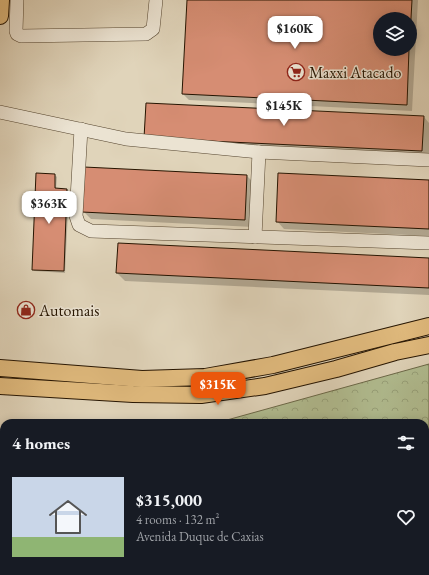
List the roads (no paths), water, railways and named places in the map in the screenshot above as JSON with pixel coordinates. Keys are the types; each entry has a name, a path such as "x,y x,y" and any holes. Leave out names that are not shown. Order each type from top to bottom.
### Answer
{"main road":[{"path":"0,16 1,0"},
{"path":"0,368 142,378 205,377 273,365 429,326"},
{"path":"0,386 133,394 201,394 265,386 336,369 395,352 429,345"}],"lane":[{"path":"17,0 16,30 17,34 21,36 146,34 153,29 156,0"},
{"path":"0,112 126,139 259,152 429,160"},
{"path":"81,129 76,216 79,225 91,232 429,243"},
{"path":"255,237 259,152"}],"place":[{"name":"Maxxi Atacado","path":"296,72"},
{"name":"Automais","path":"26,310"}]}
